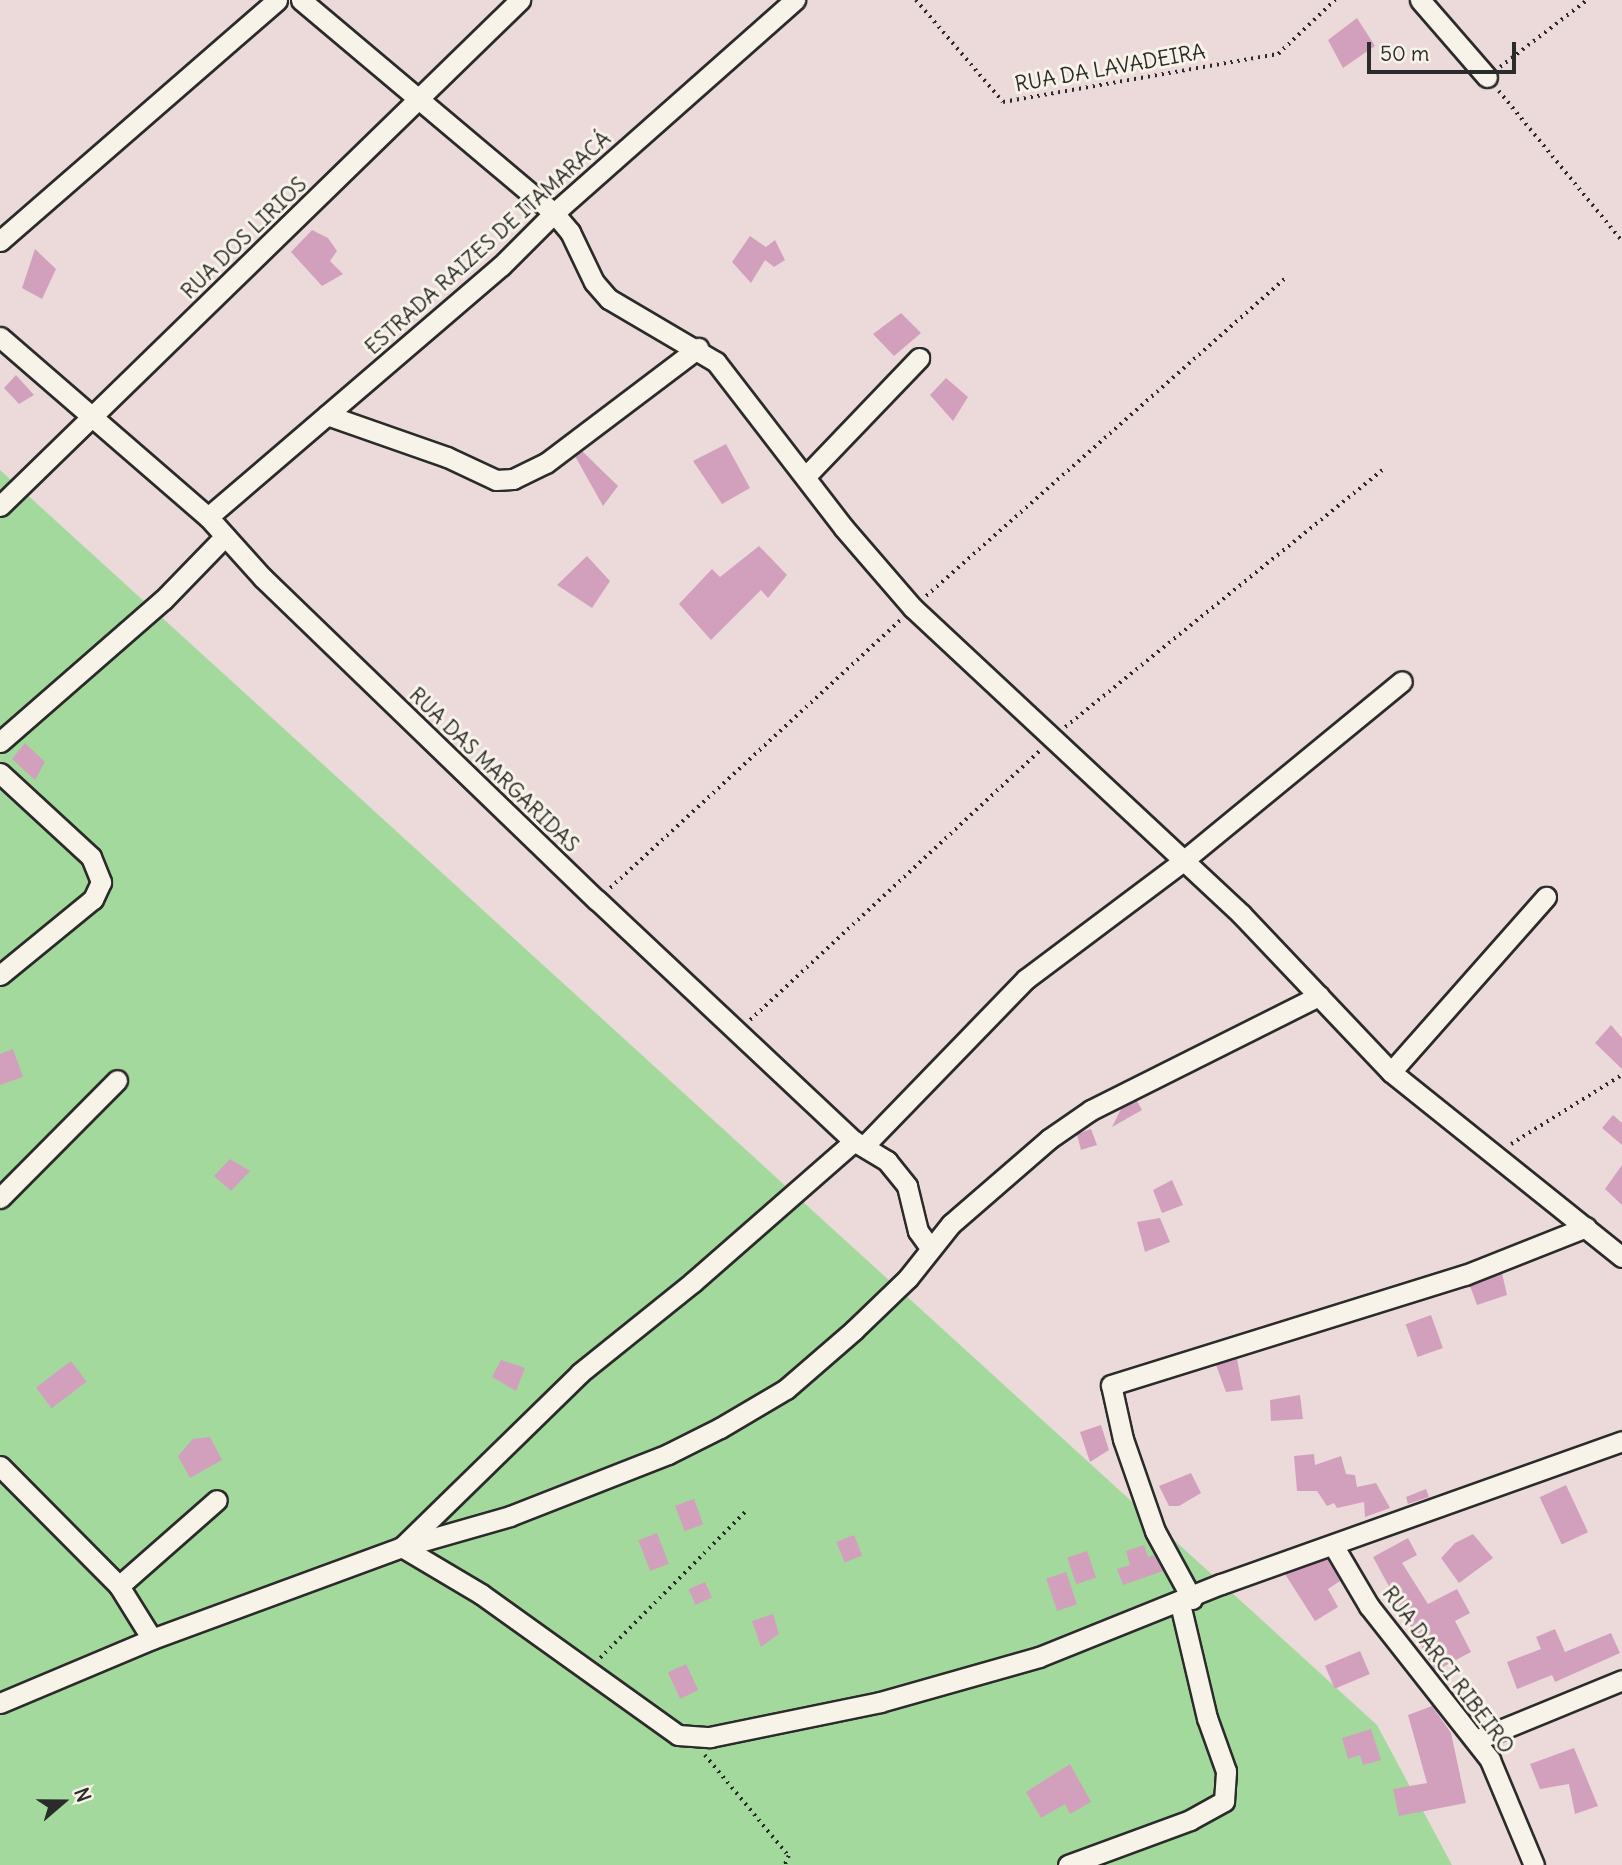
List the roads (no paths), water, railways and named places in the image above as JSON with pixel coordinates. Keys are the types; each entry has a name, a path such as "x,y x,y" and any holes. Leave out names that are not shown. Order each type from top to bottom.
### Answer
{"street":[{"path":"0,240 277,0"},
{"path":"301,0 421,96 554,213 570,232 594,282 609,299 698,348 727,374 805,477 913,608 1183,861 1391,1072 1622,1257"},
{"name":"RUA DOS LIRIOS","path":"0,506 520,0"},
{"name":"ESTRADA RAIZES DE ITAMARACÁ","path":"208,517 501,266 554,213 795,0"},
{"path":"1420,0 1487,77"},
{"name":"RUA DAS MARGARIDAS","path":"0,337 208,517 272,587 597,900 859,1143 898,1171 912,1198 918,1231 931,1250"},
{"path":"327,415 447,457 496,481 513,479 546,463 698,348"},
{"path":"805,477 919,358"},
{"path":"0,741 163,600 225,536"},
{"path":"402,1547 580,1373 920,1093 1010,993 1183,861 1402,681"},
{"path":"0,774 92,857 102,882 93,899 0,975"},
{"path":"1391,1072 1546,897"},
{"path":"0,1703 152,1639 402,1547 510,1516 668,1454 720,1428 786,1389 887,1300 951,1224 1014,1166 1091,1110 1319,996"},
{"path":"0,1198 117,1080"},
{"path":"1068,1865 1190,1820 1224,1801 1226,1771 1207,1718 1186,1601 1155,1531 1123,1439 1111,1385 1465,1275 1586,1227"},
{"path":"402,1547 481,1594 589,1669 671,1731 690,1738 880,1702 1039,1657 1333,1545 1622,1441"},
{"path":"0,1466 119,1586 152,1639"},
{"path":"119,1586 217,1500"},
{"name":"RUA DARCI RIBEIRO","path":"1333,1545 1369,1606 1476,1740 1506,1789 1534,1865"},
{"path":"1476,1740 1622,1680"}]}
